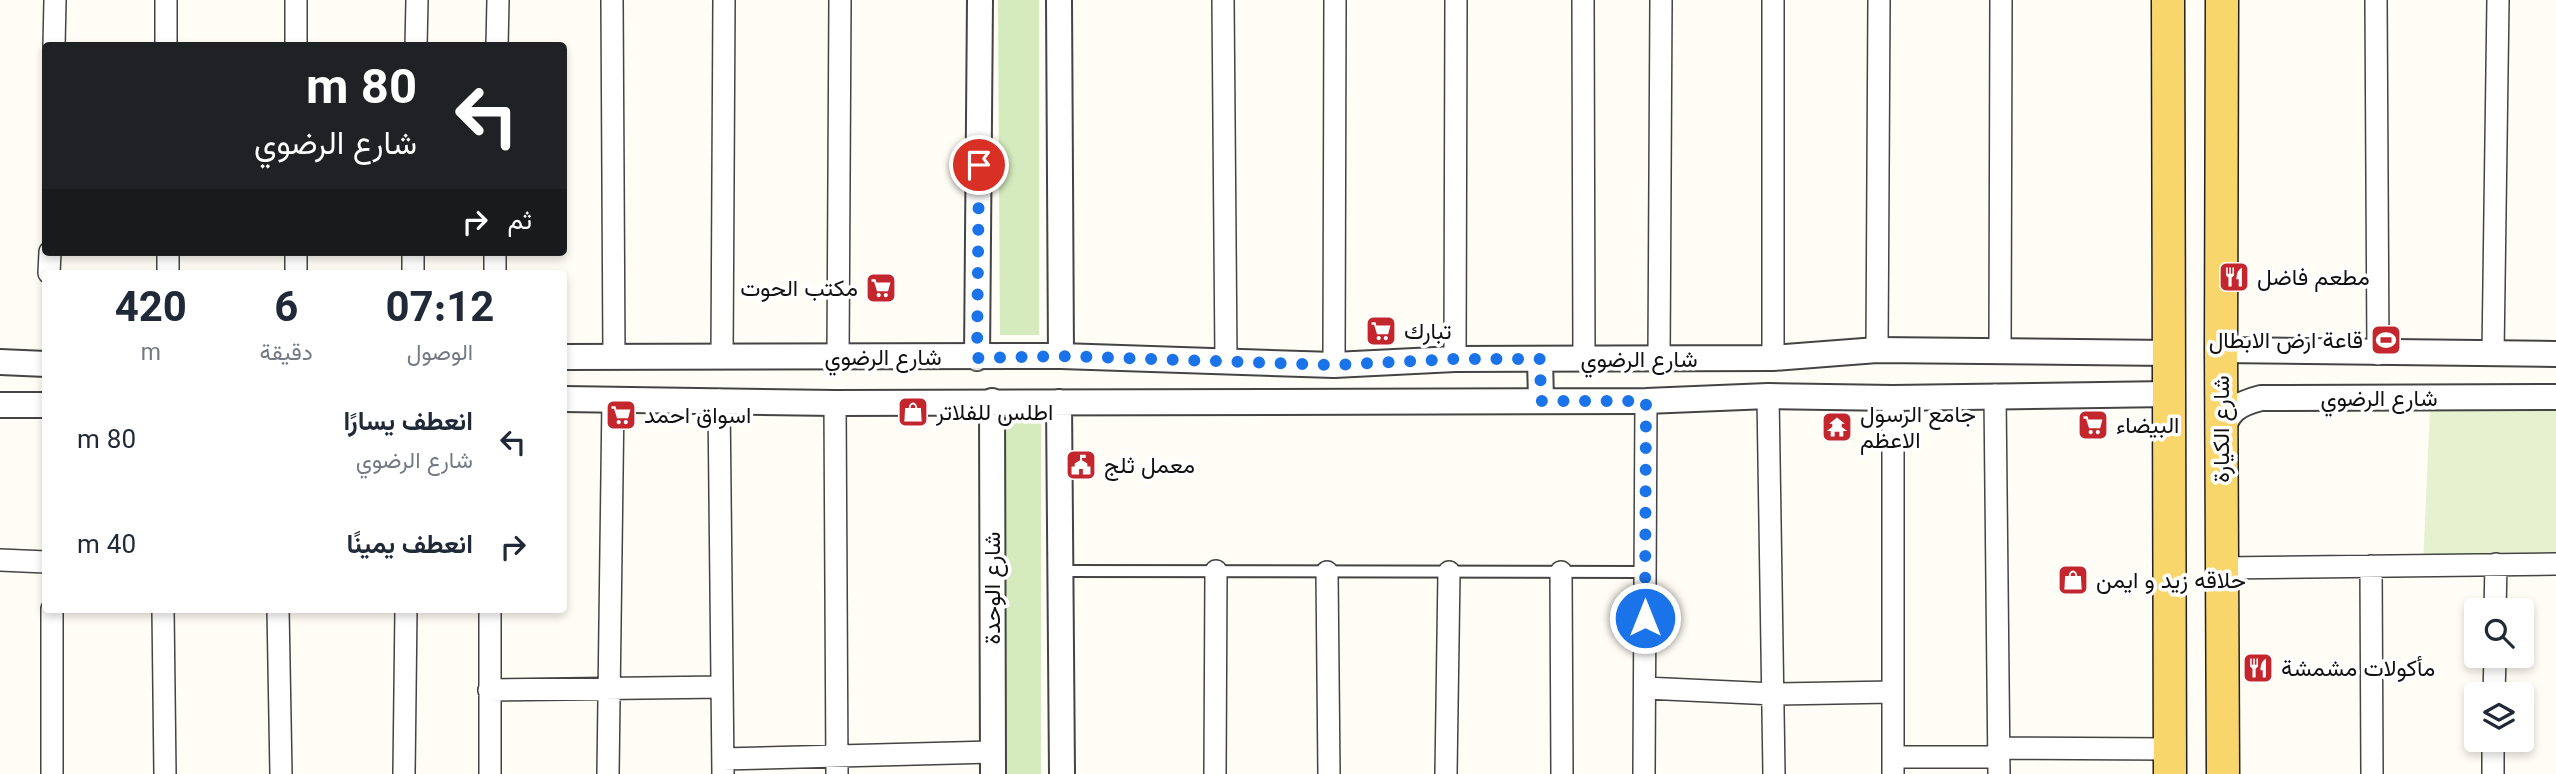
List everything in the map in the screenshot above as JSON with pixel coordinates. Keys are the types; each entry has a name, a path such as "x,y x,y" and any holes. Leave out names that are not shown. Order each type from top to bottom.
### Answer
{"main road":[{"path":"2168,0 2170,761"},
{"name":"شارع الكيارة","path":"2222,0 2222,774"}],"street":[{"path":"54,42 55,0"},
{"path":"166,0 166,42"},
{"path":"296,0 296,42"},
{"path":"416,42 417,0"},
{"path":"497,42 498,0"},
{"path":"612,0 614,357"},
{"path":"722,357 724,0"},
{"path":"838,358 840,0"},
{"path":"977,358 980,0"},
{"path":"1059,0 1060,356"},
{"path":"1223,0 1226,360"},
{"path":"1334,365 1335,0"},
{"path":"1455,359 1456,0"},
{"path":"1583,0 1584,358"},
{"path":"1659,359 1661,0"},
{"path":"1773,0 1773,358"},
{"path":"1877,350 1879,0"},
{"path":"2000,350 2001,0"},
{"path":"2376,0 2378,354"},
{"path":"2493,354 2498,0"},
{"name":"شارع الرضوي","path":"567,357 1060,356 1334,365 1455,359 1773,358 1877,350 2169,353"},
{"name":"شارع الرضوي","path":"2221,350 2378,354 2556,354"},
{"path":"1540,359 1541,401"},
{"path":"0,362 42,364"},
{"name":"شارع الرضوي","path":"567,399 835,403 1646,401 1768,396 1893,398 2169,394"},
{"path":"1995,395 1999,760"},
{"path":"1768,396 1773,774"},
{"name":"شارع الرضوي","path":"2221,436 2225,419 2232,411 2250,400 2261,398 2556,397"},
{"path":"1893,398 1893,765 1999,760 2170,761"},
{"path":"608,774 612,399"},
{"path":"719,400 723,766 993,763"},
{"name":"شارع الوحدة","path":"992,401 993,763"},
{"path":"1644,774 1646,401"},
{"path":"1059,402 1062,774"},
{"path":"835,403 837,765"},
{"path":"0,405 42,405"},
{"path":"0,560 42,562"},
{"path":"2496,564 2496,598"},
{"path":"2221,568 2556,564"},
{"path":"2371,566 2372,774"},
{"path":"1215,774 1216,571"},
{"path":"1327,572 1329,774"},
{"path":"1446,774 1449,572"},
{"path":"1561,572 1563,774"},
{"path":"52,613 52,774"},
{"path":"163,613 164,774"},
{"path":"278,613 281,774"},
{"path":"404,774 406,613"},
{"path":"490,613 490,774"},
{"path":"489,690 722,687"},
{"path":"1645,688 1774,694 1894,692"},
{"path":"2493,752 2493,774"}],"lane":[{"path":"1061,571 1645,572"}],"green space":[{"path":"998,0 1039,0 1039,335 1000,335"},
{"path":"2556,407 2556,563 2423,565 2430,409"},
{"path":"1041,421 1041,774 1005,774 1002,422"}],"place":[{"name":"مطعم فاضل","path":"2234,277"},
{"name":"مكتب الحوت","path":"881,288"},
{"name":"تبارك","path":"1381,331"},
{"name":"قاعة ارض الابطال","path":"2386,340"},
{"name":"اطلس للفلاتر","path":"913,412"},
{"name":"اسواق احمد","path":"621,415"},
{"name":"البيضاء","path":"2093,425"},
{"name":"جامع الرسول الاعظم","path":"1837,427"},
{"name":"معمل ثلج","path":"1081,465"},
{"name":"حلاقه زيد و ايمن","path":"2073,580"},
{"name":"مأكولات مشمشة","path":"2258,668"}],"route":[{"path":"979,165 977,358 1060,356 1334,365 1455,359 1540,359 1541,401 1646,401 1645,618"}]}
